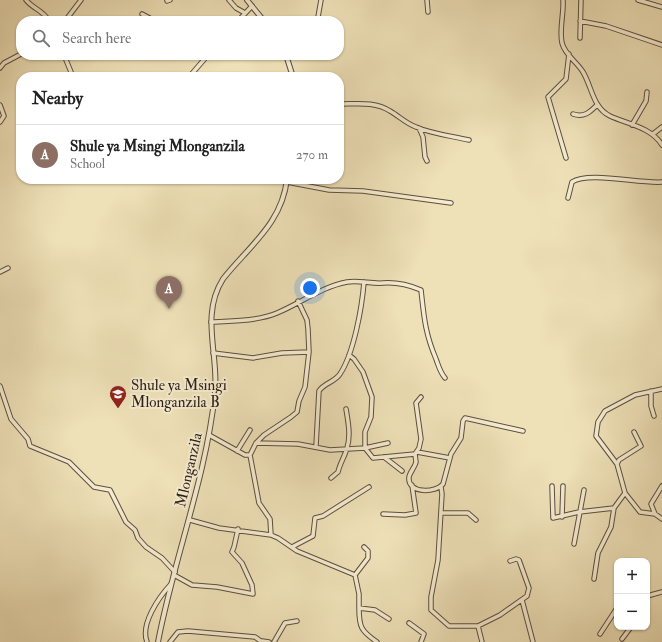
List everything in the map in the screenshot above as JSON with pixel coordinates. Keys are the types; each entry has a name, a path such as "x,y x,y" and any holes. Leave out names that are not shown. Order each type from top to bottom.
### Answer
{"street":[{"path":"26,0 31,7 46,16"},
{"path":"69,16 81,0"},
{"path":"229,0 236,8 245,13"},
{"path":"247,0 260,16"},
{"path":"318,16 321,0"},
{"path":"427,0 428,12"},
{"path":"563,0 562,40 565,51 583,73 597,105 606,114 653,134 662,145"},
{"path":"580,0 580,38"},
{"path":"638,0 662,7"},
{"path":"242,16 252,6"},
{"path":"142,14 146,16"},
{"path":"580,21 606,26 662,45"},
{"path":"566,158 548,97 566,79 569,54"},
{"path":"0,68 4,63 16,57"},
{"path":"66,60 72,72"},
{"path":"193,72 203,60"},
{"path":"288,60 291,72"},
{"path":"632,125 646,101 646,92"},
{"path":"344,104 380,106 390,110 406,123 419,128 469,140"},
{"path":"0,105 4,116 0,122"},
{"path":"573,114 586,114 597,105"},
{"path":"653,134 662,127"},
{"path":"419,128 423,137 425,157 427,161"},
{"path":"568,198 572,182 580,180 607,178 662,182"},
{"name":"Mlonganzila","path":"158,642 190,520 209,435 216,386 211,322 213,302 218,287 232,268 264,235 278,212 286,184"},
{"path":"301,184 329,190 363,191 451,203"},
{"path":"0,272 8,268"},
{"path":"211,322 253,318 272,314 298,301 340,284 364,282 383,283 391,281 421,290 424,324 428,342 438,363 438,369 445,378"},
{"path":"316,446 319,391 321,388 336,379 349,355 357,323 364,282"},
{"path":"271,535 270,518 259,503 250,455 256,443 297,412 299,401 305,387 309,352 307,320 298,301"},
{"path":"213,353 253,358 282,353 309,352"},
{"path":"349,355 354,359 364,373 372,397 371,417 365,432 365,448 372,458 416,453 450,458"},
{"path":"0,386 11,419 28,439 30,446 69,462 94,487 110,490 126,522 135,530 138,538 146,547 162,558 175,574 192,585 253,594 252,587 242,563 232,552 238,529"},
{"path":"655,514 640,512 625,493 617,464 596,436 598,422 607,410 635,395 662,389"},
{"path":"651,391 651,406 654,416"},
{"path":"384,514 405,515 416,513 412,484 409,477 416,462 416,453 421,439 416,403 421,397"},
{"path":"331,478 338,472 340,463 347,449 348,435 346,409"},
{"path":"510,561 516,559 519,560 529,588 527,596 500,614 478,626 448,626 431,610 431,600 438,569 441,487 450,458 461,438 463,421 466,418 523,431"},
{"path":"237,451 250,430"},
{"path":"617,464 619,460 641,446 634,432"},
{"path":"209,435 245,455 250,455"},
{"path":"256,443 316,446 330,450 365,448 388,443"},
{"path":"384,457 402,471"},
{"path":"412,484 415,488 423,491 441,487"},
{"path":"552,486 552,516 556,518 579,512 614,508"},
{"path":"562,517 563,486"},
{"path":"662,486 651,504 655,514 662,520"},
{"path":"292,547 313,536 316,518 323,516 369,487"},
{"path":"574,544 584,490"},
{"path":"594,579 596,558 611,527 614,508 625,493"},
{"path":"441,513 468,513 476,520"},
{"path":"190,520 219,528 238,529 271,535 292,547 355,575"},
{"path":"364,547 368,551 368,558 355,575 359,594 359,621 362,629 377,642"},
{"path":"147,642 147,623 162,595 173,582"},
{"path":"650,595 662,592"},
{"path":"522,600 533,642"},
{"path":"359,608 375,610 389,619"},
{"path":"600,634 614,613"},
{"path":"274,642 285,623 297,621"},
{"path":"408,623 424,634 421,642"},
{"path":"478,626 482,642"},
{"path":"622,638 629,630"},
{"path":"170,642 178,632 188,631 255,637 262,642 269,642"}],"place":[{"name":"Shule ya Msingi Mlonganzila","path":"169,309"},
{"name":"Shule ya Msingi Mlonganzila B","path":"118,409"}]}
